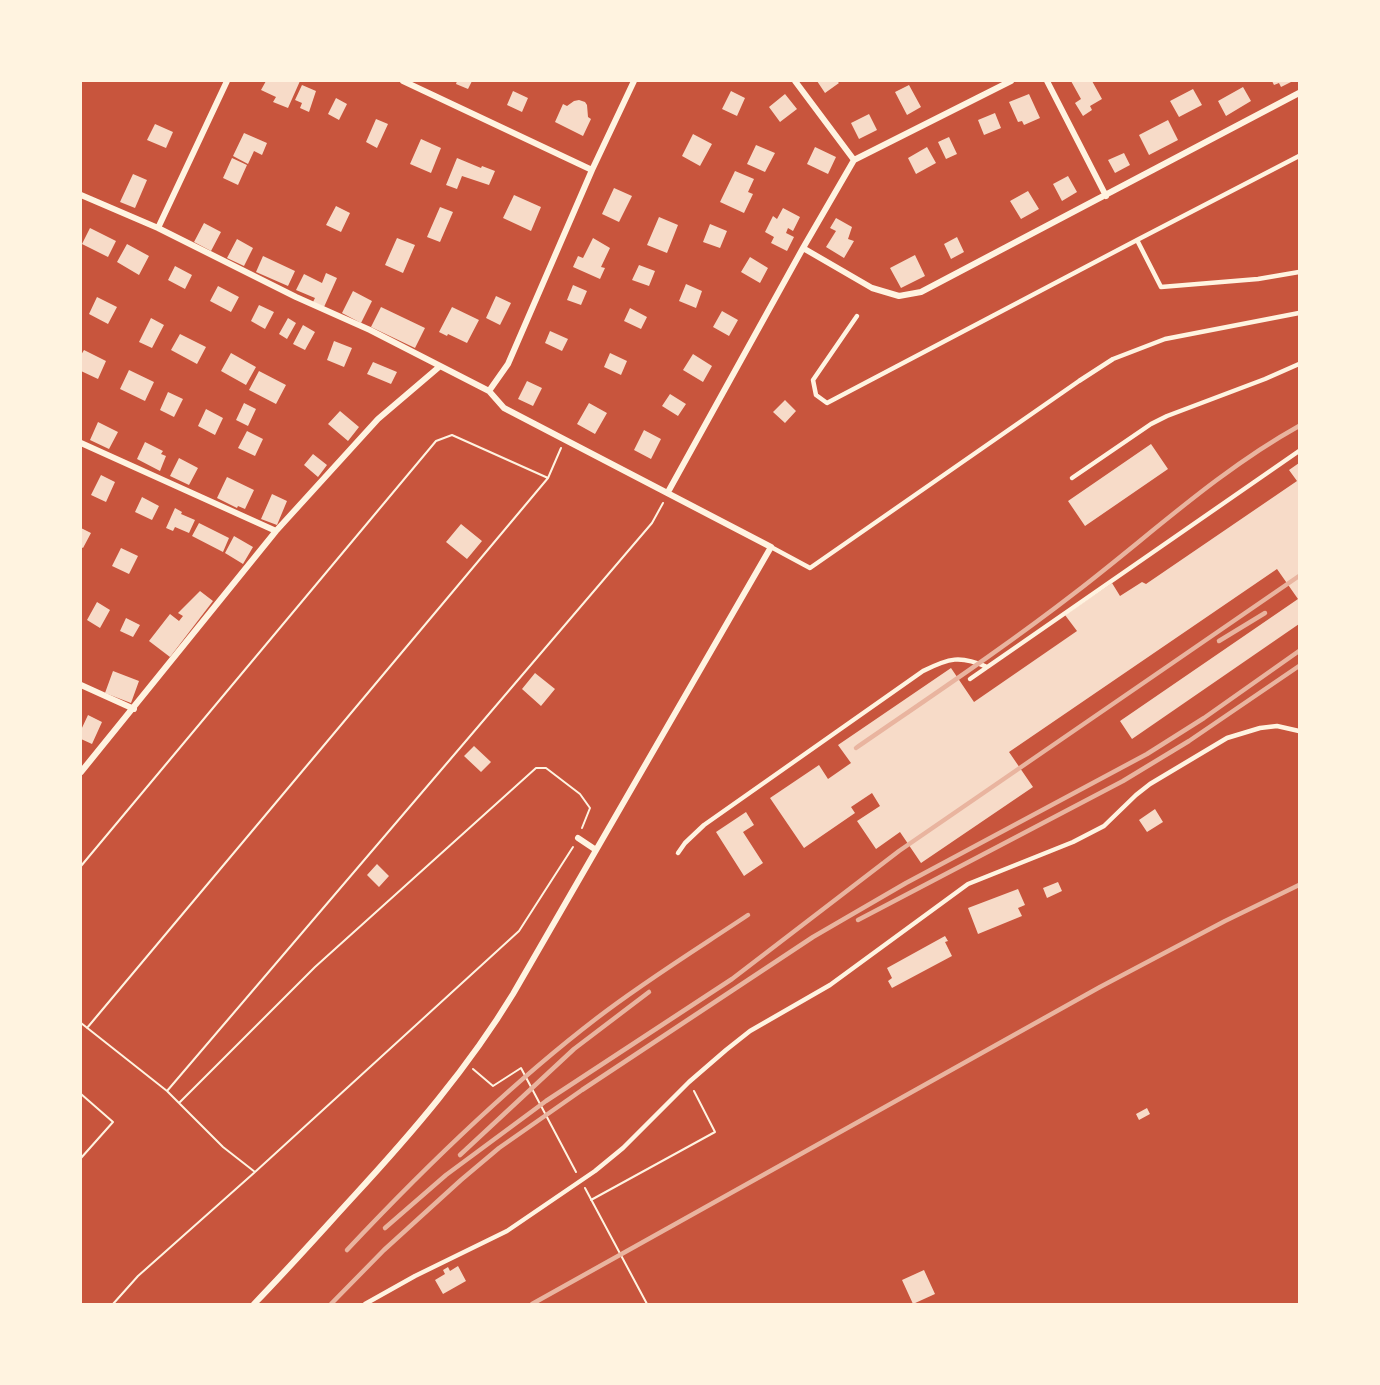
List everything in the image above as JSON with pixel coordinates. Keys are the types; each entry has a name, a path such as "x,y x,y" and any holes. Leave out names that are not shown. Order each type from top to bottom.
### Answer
{"street":[{"path":"158,228 227,81"},
{"path":"402,81 592,170"},
{"path":"489,391 508,364 592,170 634,81"},
{"path":"795,81 854,160"},
{"path":"668,492 854,160 1011,81"},
{"path":"1047,81 1106,196"},
{"path":"803,248 872,288 899,296 921,292 1299,93"},
{"path":"81,195 158,228 296,297 370,330 489,391 504,408 771,547 508,1002 467,1064 403,1142 254,1304"},
{"path":"81,772 276,531 378,419 440,367"},
{"path":"81,444 276,531"},
{"path":"81,685 134,709"},
{"path":"578,838 596,850"}],"lane":[{"path":"857,316 813,380 816,395 828,403 1299,156"},
{"path":"1137,240 1161,287 1258,279 1299,272"},
{"path":"771,547 810,568 1069,387 1113,359 1165,339 1299,313"},
{"path":"1072,478 1151,424 1299,364"},
{"path":"970,679 1299,451"},
{"path":"678,853 704,825 923,671 954,658 966,659 987,667"},
{"path":"365,1304 415,1276 507,1231 609,1160 689,1082 750,1031 830,985 968,884 1073,842 1104,826 1150,784 1227,738 1260,728 1276,726 1299,731"}],"path":[{"path":"81,866 436,441 452,435 548,478"},
{"path":"87,1028 548,478 565,439"},
{"path":"167,1090 652,523 668,492"},
{"path":"113,1304 138,1276 255,1173 519,931 578,838 590,808 580,794 546,768 536,768 315,967 179,1102"},
{"path":"81,1023 167,1090 223,1147 255,1173"},
{"path":"467,1064 493,1086 521,1068"},
{"path":"591,1200 715,1132 689,1082"},
{"path":"81,1094 112,1122 81,1158"}],"building":[{"path":"266,81 300,81 288,108 273,102 276,97 261,90"},
{"path":"457,81 472,81 468,89 456,84"},
{"path":"817,81 837,81 839,83 825,93"},
{"path":"1071,81 1092,81 1102,99 1090,106 1092,110 1083,116 1075,103 1081,99"},
{"path":"1272,81 1293,81 1281,87 1279,83 1274,85"},
{"path":"302,85 316,91 309,112 300,108 302,103 295,100"},
{"path":"909,85 921,107 907,115 895,92"},
{"path":"1243,87 1251,101 1226,116 1218,101"},
{"path":"1193,89 1202,105 1179,117 1170,101"},
{"path":"513,91 528,98 522,112 507,105"},
{"path":"731,91 745,98 737,116 722,109"},
{"path":"785,94 797,109 780,122 769,107"},
{"path":"1029,94 1040,118 1024,125 1022,121 1018,122 1009,102"},
{"path":"336,98 347,104 339,120 328,114"},
{"path":"579,100 587,105 588,117 591,119 583,136 555,122 563,104 567,106"},
{"path":"995,113 1001,128 984,135 978,120"},
{"path":"869,114 877,130 859,139 851,123"},
{"path":"376,119 388,124 377,148 366,142"},
{"path":"1168,120 1178,140 1149,155 1139,135"},
{"path":"155,124 173,132 166,148 147,140"},
{"path":"244,133 267,143 262,155 254,151 248,164 233,156"},
{"path":"693,134 712,144 700,166 682,156"},
{"path":"949,137 957,154 946,159 938,142"},
{"path":"421,139 441,148 431,173 410,164"},
{"path":"756,145 775,153 765,172 747,164"},
{"path":"815,147 836,157 828,174 807,164"},
{"path":"927,147 936,163 916,174 908,158"},
{"path":"1124,153 1130,165 1115,173 1108,160"},
{"path":"232,158 247,165 238,185 223,178"},
{"path":"457,158 495,171 489,185 462,176 457,189 446,185"},
{"path":"735,171 754,179 748,192 753,194 744,213 720,202"},
{"path":"133,174 147,180 135,208 120,202"},
{"path":"1068,176 1077,192 1062,201 1053,184"},
{"path":"614,188 632,196 619,222 602,214"},
{"path":"1028,191 1039,209 1021,219 1010,201"},
{"path":"514,195 541,207 531,231 503,218"},
{"path":"336,206 350,213 341,232 326,225"},
{"path":"440,207 453,212 440,242 427,237"},
{"path":"783,208 800,217 793,231 788,228 786,233 794,237 787,251 771,243 774,237 765,232 773,216 777,219"},
{"path":"659,217 678,225 667,253 647,245"},
{"path":"836,218 852,227 848,239 854,241 844,258 826,247 836,231 830,228"},
{"path":"204,223 221,232 211,251 194,242"},
{"path":"710,224 727,231 720,248 703,242"},
{"path":"90,228 116,241 108,257 82,244"},
{"path":"957,237 964,252 951,259 944,244"},
{"path":"397,238 415,245 403,273 385,265"},
{"path":"593,238 610,248 601,267 605,268 600,279 573,267 578,256 583,258"},
{"path":"237,239 253,248 244,266 227,258"},
{"path":"127,244 149,256 139,275 117,262"},
{"path":"915,255 925,276 901,288 890,268"},
{"path":"263,256 295,271 288,286 256,272"},
{"path":"750,257 768,268 760,283 741,272"},
{"path":"639,265 655,271 649,286 632,280"},
{"path":"175,266 192,275 185,289 168,280"},
{"path":"326,273 337,278 324,307 313,302 315,298 296,290 304,274 322,283"},
{"path":"686,284 702,291 696,308 679,301"},
{"path":"573,285 587,291 581,305 567,300"},
{"path":"218,286 239,297 231,312 210,301"},
{"path":"353,291 372,301 361,323 342,313"},
{"path":"496,296 511,303 500,325 486,318"},
{"path":"97,297 117,307 108,324 89,314"},
{"path":"259,305 274,312 265,329 251,321"},
{"path":"381,307 425,328 415,348 371,327"},
{"path":"452,307 479,320 467,343 439,332"},
{"path":"630,308 647,317 641,329 624,321"},
{"path":"722,311 738,320 729,336 713,327"},
{"path":"151,318 164,325 152,348 139,342"},
{"path":"288,318 296,323 287,339 279,334"},
{"path":"303,325 315,332 305,350 293,344"},
{"path":"550,331 568,339 562,351 545,343"},
{"path":"180,334 206,347 197,364 171,350"},
{"path":"334,341 352,348 344,367 327,360"},
{"path":"84,350 106,361 98,379 81,371 81,355"},
{"path":"231,353 256,367 246,385 221,371"},
{"path":"610,353 627,361 621,375 604,367"},
{"path":"693,354 712,366 703,382 683,370"},
{"path":"373,362 397,372 391,384 367,374"},
{"path":"129,370 154,382 145,401 120,389"},
{"path":"259,371 286,385 276,404 249,390"},
{"path":"527,381 542,388 533,406 518,399"},
{"path":"168,392 183,399 174,417 160,410"},
{"path":"670,394 686,404 678,416 662,406"},
{"path":"785,400 796,411 785,423 773,412"},
{"path":"244,403 256,409 248,426 236,420"},
{"path":"589,403 607,413 595,434 577,424"},
{"path":"206,409 223,418 215,435 198,426"},
{"path":"340,411 359,427 348,441 328,424"},
{"path":"98,422 118,432 109,449 90,440"},
{"path":"644,430 661,439 651,459 634,450"},
{"path":"247,431 263,439 255,456 238,448"},
{"path":"145,442 163,451 161,454 166,456 160,471 137,459"},
{"path":"1151,444 1168,469 1085,526 1068,501"},
{"path":"313,454 327,465 318,477 304,465"},
{"path":"179,458 198,468 189,485 170,476"},
{"path":"1299,463 1299,624 1132,739 1120,721 1298,599 1277,569 1009,752 1033,787 921,863 900,832 876,849 857,821 880,806 872,793 851,807 855,813 804,848 770,798 819,765 828,779 851,763 838,745 951,668 974,702 1077,631 1065,615 1112,583 1120,596 1142,582 1146,584 1297,481 1289,470"},
{"path":"101,475 115,482 106,502 91,495"},
{"path":"227,477 254,490 245,509 238,506 237,508 217,498"},
{"path":"272,494 287,501 277,525 261,519"},
{"path":"142,497 159,506 152,520 135,512"},
{"path":"175,508 182,512 181,514 195,520 189,533 175,527 173,531 166,528"},
{"path":"199,523 229,538 223,552 192,536"},
{"path":"461,524 482,541 467,559 446,542"},
{"path":"81,528 91,533 83,548 81,547"},
{"path":"234,536 253,547 243,564 225,553"},
{"path":"121,548 138,556 129,574 112,566"},
{"path":"200,591 213,601 170,657 149,641 170,614 179,621 183,616 178,613"},
{"path":"97,602 110,610 100,628 87,620"},
{"path":"126,618 140,625 133,637 120,631"},
{"path":"113,671 139,681 131,703 105,693"},
{"path":"535,673 555,689 541,706 522,689"},
{"path":"88,715 102,722 92,744 81,739 81,730"},
{"path":"474,746 491,762 481,772 464,756"},
{"path":"1155,809 1163,822 1147,832 1139,820"},
{"path":"746,812 754,825 743,832 763,863 744,876 716,832"},
{"path":"377,864 389,876 379,887 367,875"},
{"path":"1058,882 1062,891 1047,898 1043,888"},
{"path":"1018,889 1025,905 1018,908 1022,916 978,934 968,908"},
{"path":"945,936 948,941 945,942 952,956 892,988 888,981 892,978 887,968"},
{"path":"1147,1108 1150,1114 1139,1120 1136,1114"},
{"path":"458,1266 466,1281 443,1294 435,1280 445,1274 443,1270 448,1267 450,1271"},
{"path":"924,1270 935,1294 913,1304 902,1280"}],"railway":[{"path":"856,748 967,672 1049,612 1240,463 1299,426"},
{"path":"385,1228 446,1175 546,1101 732,979 899,851 1299,576"},
{"path":"1219,641 1265,613"},
{"path":"331,1304 384,1250 461,1180 499,1148 582,1090 813,937 906,883 1147,754 1204,718 1299,651"},
{"path":"858,920 1123,781 1189,741 1299,666"},
{"path":"532,1304 1100,987 1299,885"},
{"path":"347,1250 467,1129 564,1044 671,965 748,915"},
{"path":"460,1155 574,1049 649,992"}]}
